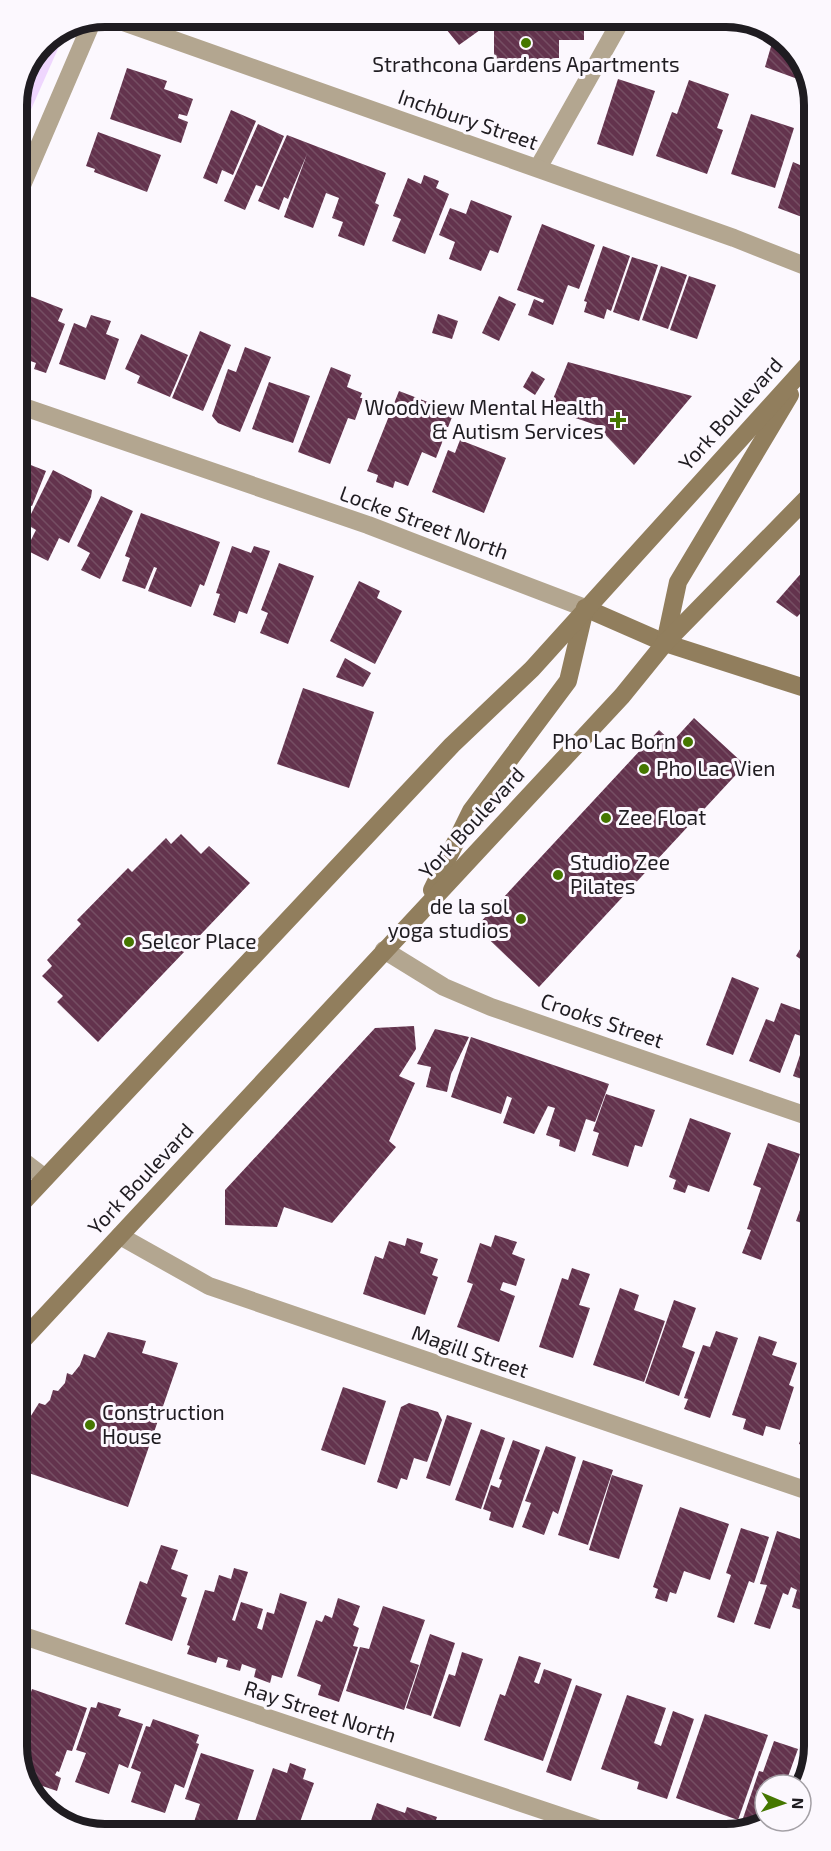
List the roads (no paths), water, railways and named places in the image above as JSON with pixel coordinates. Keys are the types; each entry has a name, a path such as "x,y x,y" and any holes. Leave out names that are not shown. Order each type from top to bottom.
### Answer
{"main road":[{"name":"York Boulevard","path":"27,1197 452,745 532,669 804,369"},
{"path":"665,643 678,582 804,372"},
{"name":"York Boulevard","path":"27,1336 614,704 665,643 804,501"},
{"path":"424,907 471,812 568,681 585,608"},
{"name":"Locke Street North","path":"585,608 665,643 804,687"}],"street":[{"name":"Inchbury Street","path":"141,27 538,168 804,266"},
{"path":"538,168 617,27"},
{"path":"27,174 89,29"},
{"name":"Locke Street North","path":"27,408 368,525 585,608"},
{"name":"Crooks Street","path":"384,950 444,987 492,1007 804,1115"},
{"path":"27,1164 45,1178"},
{"name":"Magill Street","path":"120,1236 209,1286 804,1490"},
{"name":"Ray Street North","path":"27,1637 584,1824"}],"place":[{"name":"Strathcona Gardens Apartments","path":"526,43"},
{"name":"Woodview Mental Health & Autism Services","path":"618,420"},
{"name":"Pho Lac Born","path":"688,742"},
{"name":"Pho Lac Vien","path":"644,769"},
{"name":"Zee Float","path":"606,818"},
{"name":"Studio Zee Pilates","path":"558,875"},
{"name":"de la sol yoga studios","path":"521,919"},
{"name":"Selcor Place","path":"129,942"},
{"name":"Construction House","path":"90,1425"}]}
